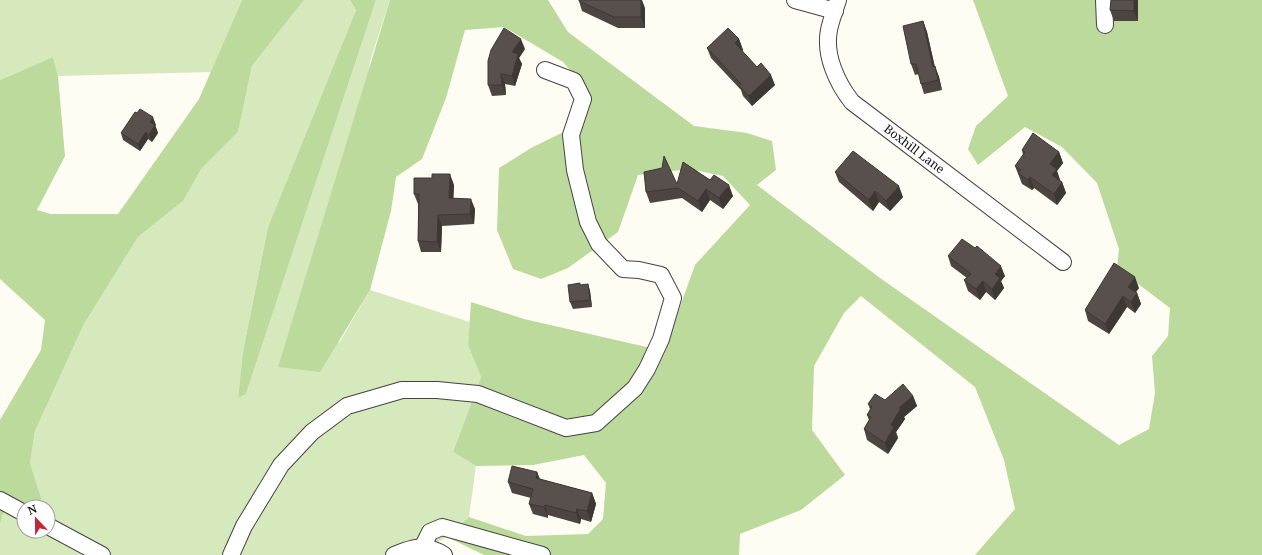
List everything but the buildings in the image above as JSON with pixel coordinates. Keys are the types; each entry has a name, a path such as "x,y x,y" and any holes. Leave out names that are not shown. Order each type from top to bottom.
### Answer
{"street":[{"path":"795,0 836,5"},
{"path":"1104,0 1105,25"},
{"name":"Boxhill Lane","path":"836,5 828,32 830,58 839,84 852,102 1063,262"},
{"path":"231,555 244,526 281,465 312,432 347,406 402,390 436,390 478,394 566,428 596,423 635,388 647,369 661,339 673,298 661,275 639,270 623,269 599,244 588,222 576,170 571,135 583,99 574,81 545,70"},
{"path":"0,500 16,509"},
{"path":"423,546 430,532 442,527 542,555"},
{"path":"56,530 102,555"},
{"path":"394,555 415,547 423,546 444,555"}],"green space":[{"path":"0,0 242,0 211,72 58,76 53,57 0,80"},
{"path":"242,0 304,0 252,66 238,132 202,168 183,201 138,237 84,324 35,431 30,463 41,499 16,499 16,501 3,514 0,525 0,420 41,350 45,320 0,279 0,80 53,57 58,76 65,156 37,210 51,214 118,214 199,99"},
{"path":"304,0 350,0 356,10 268,227 243,351 238,398 246,394 376,0 390,0 370,61 339,343 370,290 470,322 468,345 481,377 453,452 476,466 469,517 447,537 414,555 0,555 0,525 3,514 16,501 16,539 56,539 56,499 41,499 30,463 35,431 84,324 138,237 183,201 202,168 238,132 252,66"},
{"path":"350,0 376,0 246,394 238,398 243,351 268,227 356,10"},
{"path":"390,0 548,0 568,32 694,126 747,133 772,141 776,170 757,185 880,278 1119,445 1149,429 1155,393 1152,356 1168,336 1170,308 1117,268 1119,249 1097,183 1062,147 1025,127 978,165 968,149 976,126 1008,96 973,0 1262,0 1262,555 975,555 1015,509 1004,460 975,387 861,296 844,313 814,366 812,430 845,475 801,510 740,534 739,555 484,555 447,537 469,517 526,536 588,534 603,519 606,483 584,455 533,465 476,466 453,452 481,377 468,345 471,302 524,319 664,351 695,265 750,205 723,176 690,169 638,175 618,232 568,268 541,279 513,269 497,230 499,168 531,148 584,122 585,87 563,62 504,27 465,30 446,98 422,159 396,177 391,211 370,290 320,372 278,367"}]}
